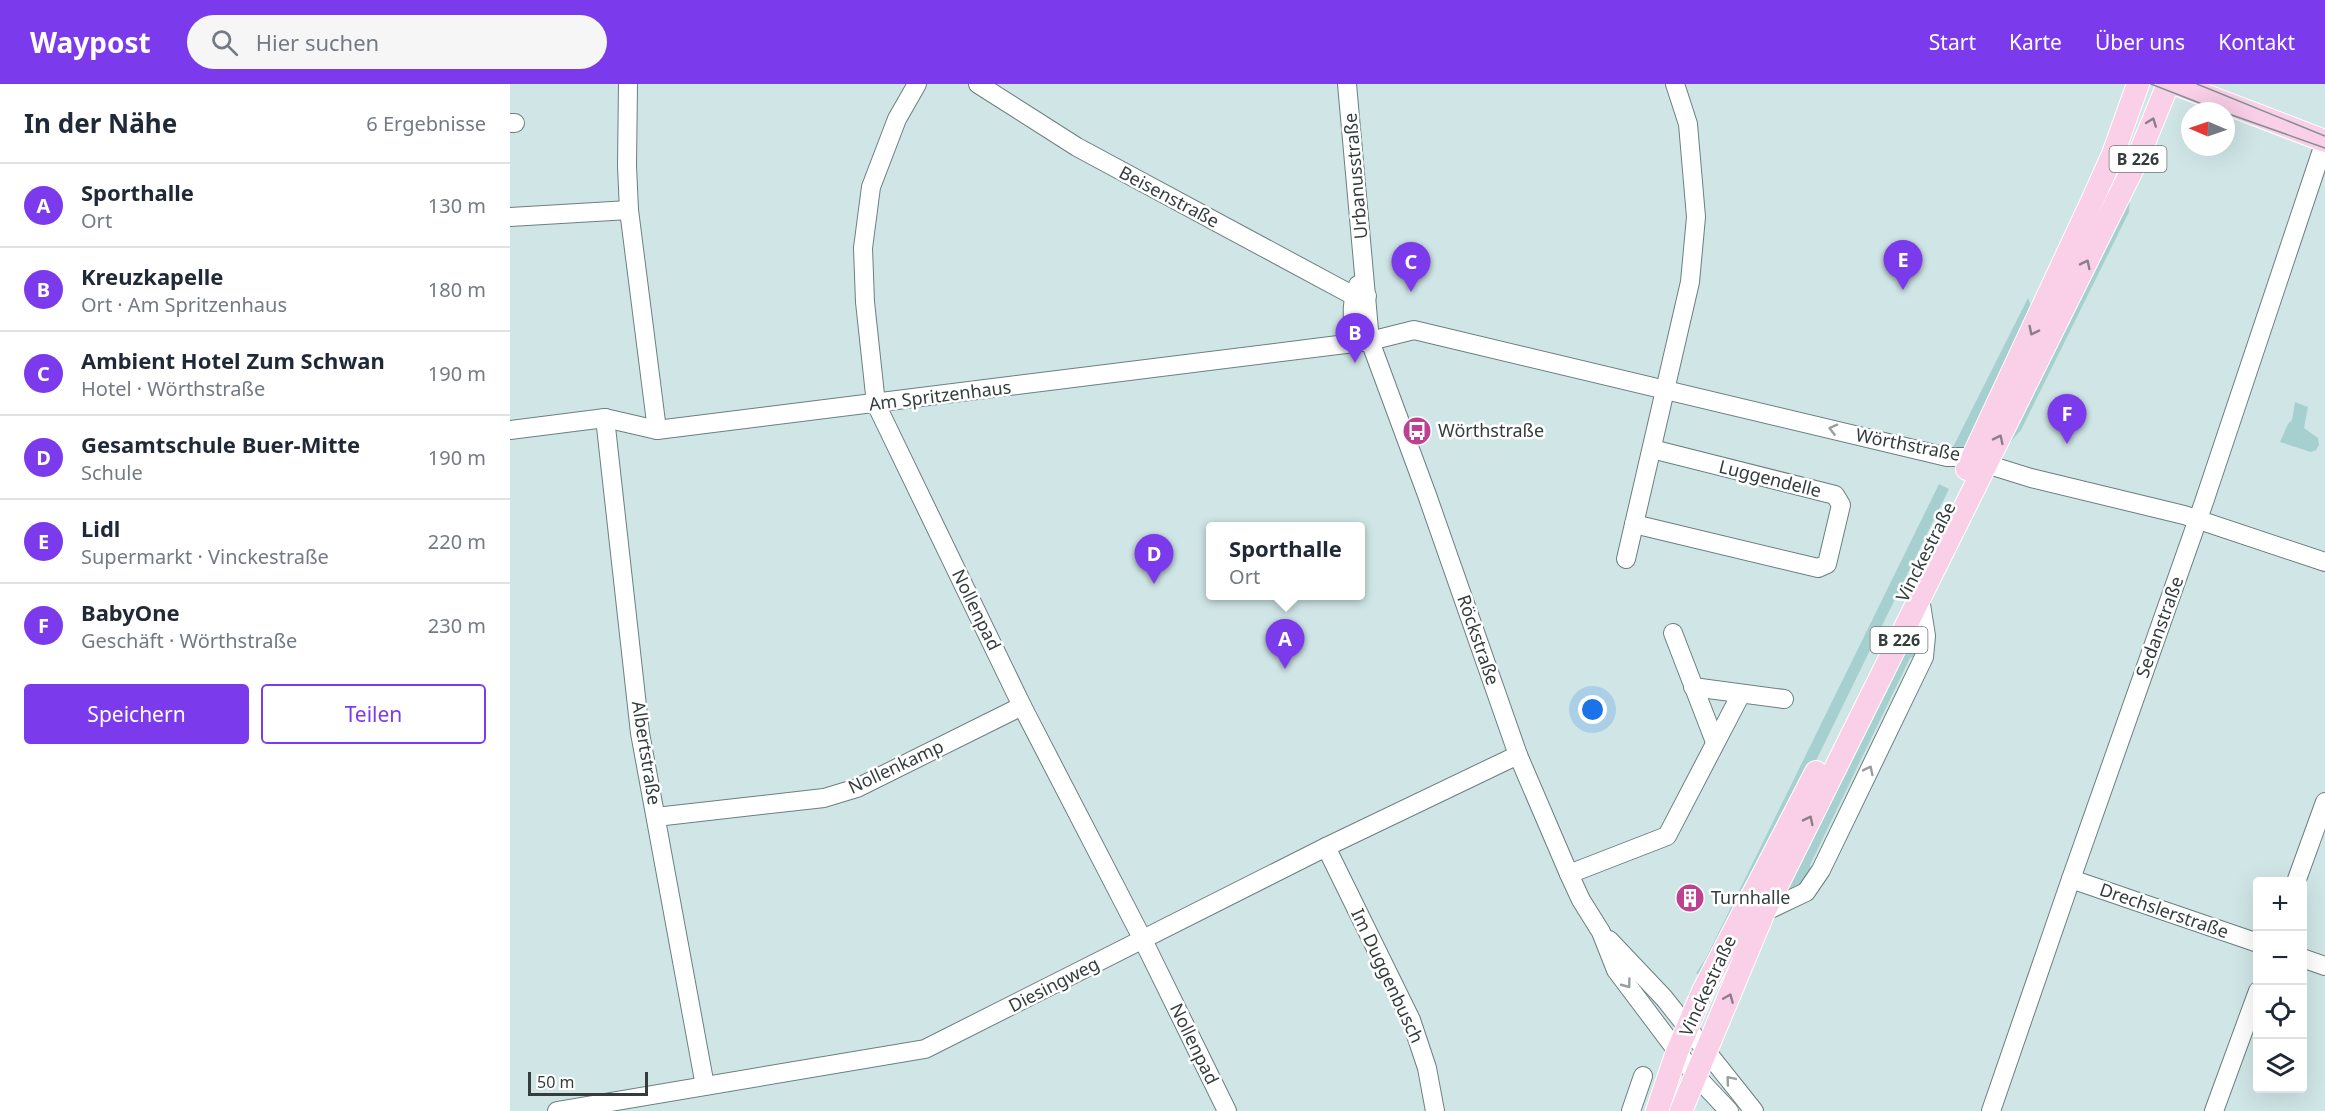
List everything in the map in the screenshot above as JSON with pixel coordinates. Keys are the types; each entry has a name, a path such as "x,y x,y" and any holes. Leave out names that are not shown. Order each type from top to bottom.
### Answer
{"main road":[{"name":"Vinckestraße","path":"1681,1111 1764,912 1920,598 2113,154 2138,84"},
{"name":"Vinckestraße","path":"1657,1111 1677,1052 1703,991 2137,160 2168,84"},
{"path":"2176,84 2325,141"}],"street":[{"path":"628,84 629,210 657,430"},
{"name":"Nollenpad","path":"917,84 897,118 871,187 863,248 865,302 876,404 1022,706 1143,940 1227,1111"},
{"name":"Beisenstraße","path":"978,84 1077,147 1360,296"},
{"name":"Urbanusstraße","path":"1347,84 1365,268 1360,296 1370,341"},
{"path":"1626,559 1690,282 1696,217 1688,124 1675,84"},
{"name":"Sedanstraße","path":"1992,1111 2198,519 2325,141"},
{"path":"510,217 629,210"},
{"name":"Wörthstraße","path":"1370,341 1414,330 1947,457 1979,461 2031,478 2198,519 2325,562"},
{"name":"Am Spritzenhaus","path":"510,430 605,418 657,430 1370,341"},
{"name":"Röckstraße","path":"1370,341 1518,754 1581,900 1601,932 1616,970 1695,1075 1729,1111"},
{"name":"Albertstraße","path":"605,418 640,733 705,1086"},
{"name":"Luggendelle","path":"1634,524 1818,568 1827,564 1836,532 1841,505 1835,495 1652,448"},
{"name":"Vinckestraße","path":"1764,912 1806,892 1821,870 1924,657 1926,636 1920,598"},
{"path":"1673,633 1715,742"},
{"path":"1693,687 1784,699"},
{"path":"1569,874 1667,836 1741,693"},
{"name":"Nollenkamp","path":"656,817 824,798 856,788 1022,706"},
{"name":"Diesingweg","path":"557,1111 925,1049 1326,847 1518,754"},
{"path":"2298,877 2325,802"},
{"name":"Im Duggenbusch","path":"1326,847 1411,1020 1427,1068 1435,1111"},
{"name":"Drechslerstraße","path":"2071,879 2253,941"},
{"name":"Röckstraße","path":"1601,932 1664,998 1754,1111"},
{"path":"2307,960 2325,966"},
{"path":"2214,1111 2253,1005"},
{"path":"1631,1111 1643,1076"}],"shaded area":[{"path":"2130,197 2129,212 2021,430 2003,451"},
{"path":"2028,298 2031,306 1968,446 1961,450 1952,449"},
{"path":"2295,402 2308,407 2304,428 2318,438 2319,445 2311,452 2280,442 2292,420"},
{"path":"1939,484 1949,489 1808,777 1741,890 1699,975 1696,973 1706,958"},
{"path":"1918,614 1918,655 1910,658 1810,865 1808,877 1800,886 1778,900"}],"tram line":[{"path":"2151,84 2197,102"},
{"path":"2197,84 2325,136"},
{"path":"2235,116 2325,148"}],"place":[{"name":"Lidl","path":"1903,290"},
{"name":"Ambient Hotel Zum Schwan","path":"1411,292"},
{"name":"Kreuzkapelle","path":"1355,363"},
{"name":"Wörthstraße","path":"1417,431"},
{"name":"BabyOne","path":"2067,444"},
{"name":"Gesamtschule Buer-Mitte","path":"1154,584"},
{"name":"Sporthalle","path":"1285,669"},
{"name":"Turnhalle","path":"1690,898"}]}
